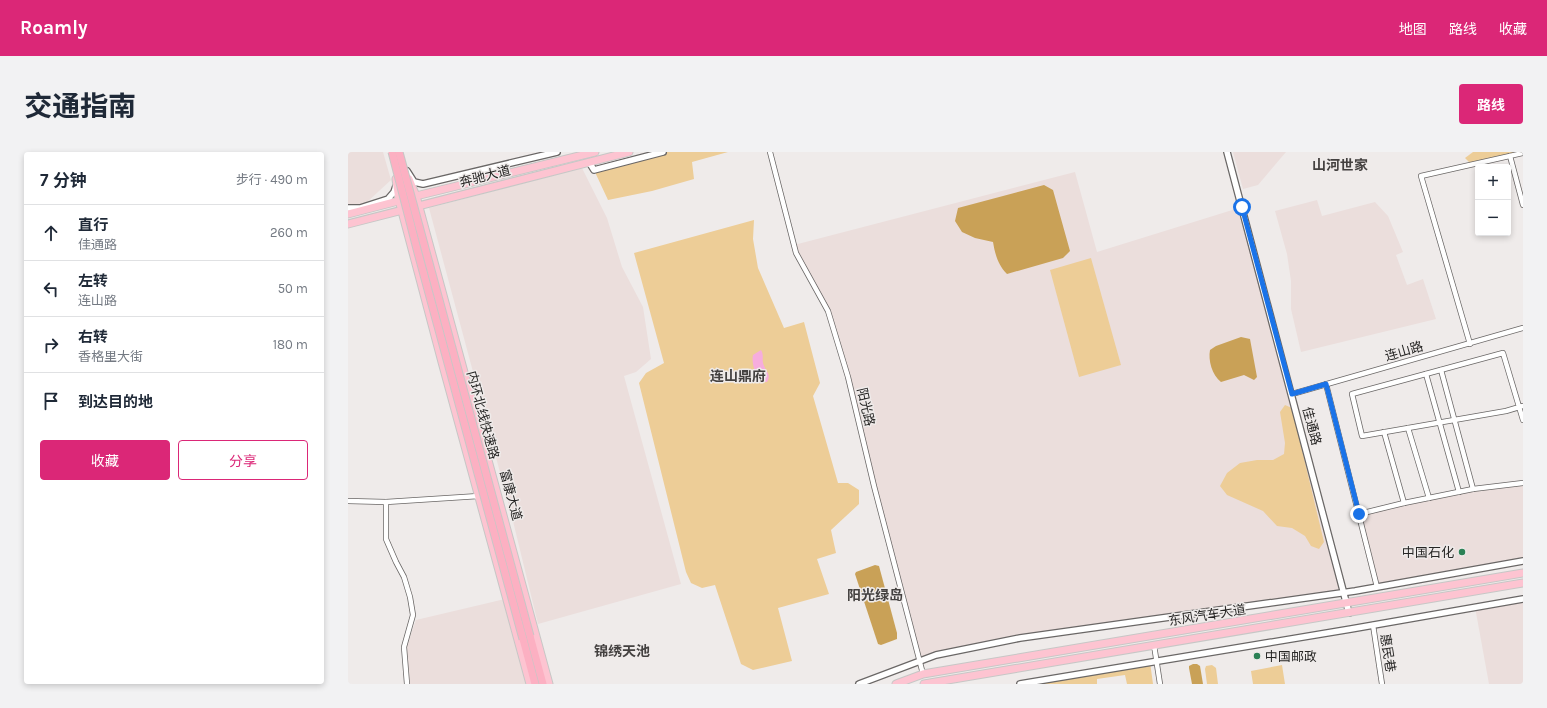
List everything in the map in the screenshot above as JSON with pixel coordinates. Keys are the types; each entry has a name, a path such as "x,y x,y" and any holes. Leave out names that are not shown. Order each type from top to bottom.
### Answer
{"highway":[{"name":"内环北线快速路","path":"391,152 535,684"},
{"name":"内环北线快速路","path":"400,152 544,684"}],"main road":[{"path":"391,152 402,210 530,684"},
{"name":"富康大道","path":"400,152 416,196 549,684"},
{"name":"奔驰大道","path":"348,214 595,152"},
{"name":"奔驰大道","path":"348,224 629,152"},
{"name":"东风汽车大道","path":"896,684 923,674 1348,604 1523,573"},
{"name":"东风汽车大道","path":"924,684 1523,583"}],"street":[{"path":"407,171 414,182 423,184 557,152"},
{"path":"589,162 594,170 663,152"},
{"name":"阳光路","path":"770,152 796,253 828,311 848,377 874,486 923,674"},
{"name":"佳通路","path":"1227,152 1345,592 1349,613"},
{"path":"1470,344 1421,176 1523,153"},
{"path":"1510,156 1523,205"},
{"path":"348,208 360,208 388,199 394,192 396,179"},
{"name":"连山路","path":"1292,394 1523,328"},
{"path":"1521,407 1506,411 1362,436 1352,394 1504,353 1521,407 1523,420"},
{"path":"1441,370 1473,489"},
{"path":"1426,374 1459,492"},
{"path":"1326,384 1377,587"},
{"path":"1408,428 1429,498"},
{"path":"1384,432 1404,503"},
{"path":"1359,514 1473,489 1523,483"},
{"path":"348,501 386,502 479,496 497,491"},
{"path":"386,502 386,539 404,577 410,597 413,615 404,647 407,684"},
{"path":"859,684 936,655 1020,638 1345,592 1523,561"},
{"path":"1020,684 1523,599"},
{"name":"惠民巷","path":"1373,625 1382,684"},
{"path":"1154,645 1160,684"}],"shaded area":[{"path":"348,152 383,152 391,180 366,203 348,207"},
{"path":"663,152 728,152 692,162 694,179 652,191 608,200 594,170"},
{"path":"1233,152 1286,152 1258,185 1243,189"},
{"path":"1473,152 1523,152 1471,164 1465,158"},
{"path":"582,168 607,218 622,267 643,307 651,359 636,372 624,376 681,584 538,624 512,517 429,208"},
{"path":"1075,172 1097,252 1242,207 1345,592 1020,638 919,662 848,377 828,311 794,245"},
{"path":"1044,185 1053,190 1070,251 1063,258 1007,274 997,259 993,242 975,238 962,232 955,221 958,208"},
{"path":"1317,200 1322,216 1375,202 1388,216 1403,252 1396,255 1407,285 1423,279 1436,319 1301,352 1291,309 1291,281 1287,254 1275,211"},
{"path":"754,220 753,239 758,268 784,328 804,322 820,383 813,396 838,483 848,483 859,490 859,504 831,530 836,553 817,559 829,594 778,608 792,661 753,670 741,664 715,585 702,588 691,583 686,572 639,383 646,373 664,363 634,253"},
{"path":"1091,258 1121,365 1079,377 1050,270"},
{"path":"1241,337 1250,339 1257,377 1254,380 1244,375 1221,382 1211,367 1210,350 1216,346"},
{"path":"761,350 763,355 763,363 769,377 767,382 762,382 760,380 753,366 753,355"},
{"path":"1285,405 1292,408 1324,542 1319,549 1311,546 1305,536 1292,528 1277,526 1263,511 1227,495 1220,486 1227,473 1240,463 1257,460 1273,460 1284,454 1285,443 1280,412"},
{"path":"1523,483 1523,561 1377,587 1359,514 1429,498"},
{"path":"875,565 879,566 897,633 897,639 881,645 878,644 855,574 856,572"},
{"path":"505,599 529,684 410,684 406,648 416,620"},
{"path":"1523,599 1523,684 1489,684 1475,607"},
{"path":"1150,662 1153,684 1127,684 1125,675 1097,679 1097,684 1020,684"},
{"path":"1193,664 1200,666 1203,684 1192,684 1189,666"},
{"path":"1212,665 1216,668 1218,684 1207,684 1205,669 1206,666"},
{"path":"1282,665 1285,684 1253,684 1251,671"}],"place":[{"name":"中国石化","path":"1462,552"},
{"name":"中国邮政","path":"1257,656"}],"district":[{"name":"山河世家","path":"1340,165"},
{"name":"连山鼎府","path":"738,376"},
{"name":"阳光绿岛","path":"875,595"},
{"name":"锦绣天池","path":"622,651"}],"route":[{"path":"1242,207 1292,394 1326,384 1359,514"}]}
